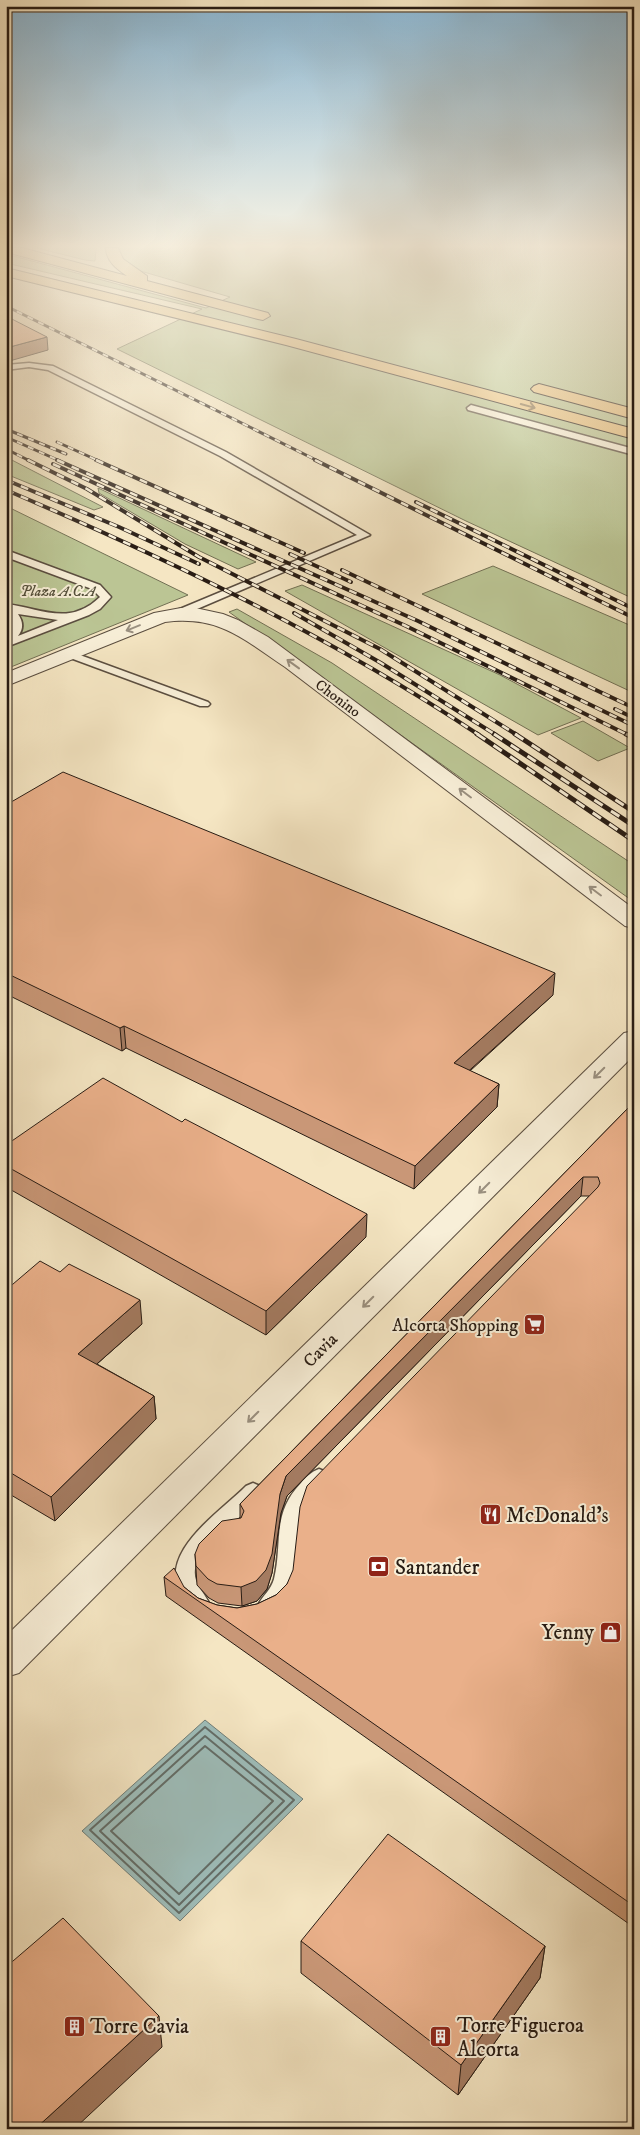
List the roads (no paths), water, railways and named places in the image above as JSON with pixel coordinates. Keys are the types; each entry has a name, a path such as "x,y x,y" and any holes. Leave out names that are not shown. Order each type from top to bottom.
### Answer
{"highway":[{"path":"312,348 634,434"},
{"path":"524,385 634,413"}],"street":[{"name":"Chonino","path":"6,680 161,617 179,613 201,613 219,619 241,629 292,663 634,920"},
{"name":"Cavia","path":"6,1661 634,1039"}],"lane":[{"path":"7,367 29,365 50,368 223,454 365,535 179,613"},
{"path":"471,408 634,452"},
{"path":"6,553 96,587 106,596 98,608 6,643"},
{"path":"7,607 48,615 76,617"},
{"path":"6,643 16,632 17,620 7,607"},
{"path":"69,654 204,704"},
{"path":"255,1614 276,1600 284,1580 286,1544 291,1514 296,1502 334,1462"},
{"path":"213,1612 205,1610 187,1591 185,1574 188,1556 269,1475"},
{"path":"213,1532 233,1531"}],"water":[{"path":"205,1720 303,1799 180,1921 82,1831"}],"railway":[{"path":"90,348 318,461"},
{"path":"6,429 66,454"},
{"path":"6,437 60,461"},
{"path":"57,442 99,461"},
{"path":"6,449 28,460"},
{"path":"28,460 87,489 199,557 380,649 517,735"},
{"path":"57,460 418,621 634,726"},
{"path":"96,460 304,553"},
{"path":"315,460 634,618"},
{"path":"53,464 406,626 628,735"},
{"path":"6,480 119,527 199,564"},
{"path":"6,490 188,572 307,632 423,699 479,735"},
{"path":"416,502 634,609"},
{"path":"290,554 351,582"},
{"path":"342,570 634,708"},
{"path":"294,613 381,663 496,735"},
{"path":"615,709 634,718"},
{"path":"477,734 634,841"},
{"path":"494,734 634,826"},
{"path":"515,734 634,812"},
{"path":"628,735 634,738"}],"place":[{"name":"Alcorta Shopping","path":"534,1325"},
{"name":"McDonald's","path":"490,1515"},
{"name":"Santander","path":"379,1567"},
{"name":"Yenny","path":"610,1632"},
{"name":"Torre Cavia","path":"74,2026"},
{"name":"Torre Figueroa Alcorta","path":"441,2037"}],"park label":[{"name":"Plaza A.C.A","path":"58,591"}]}
